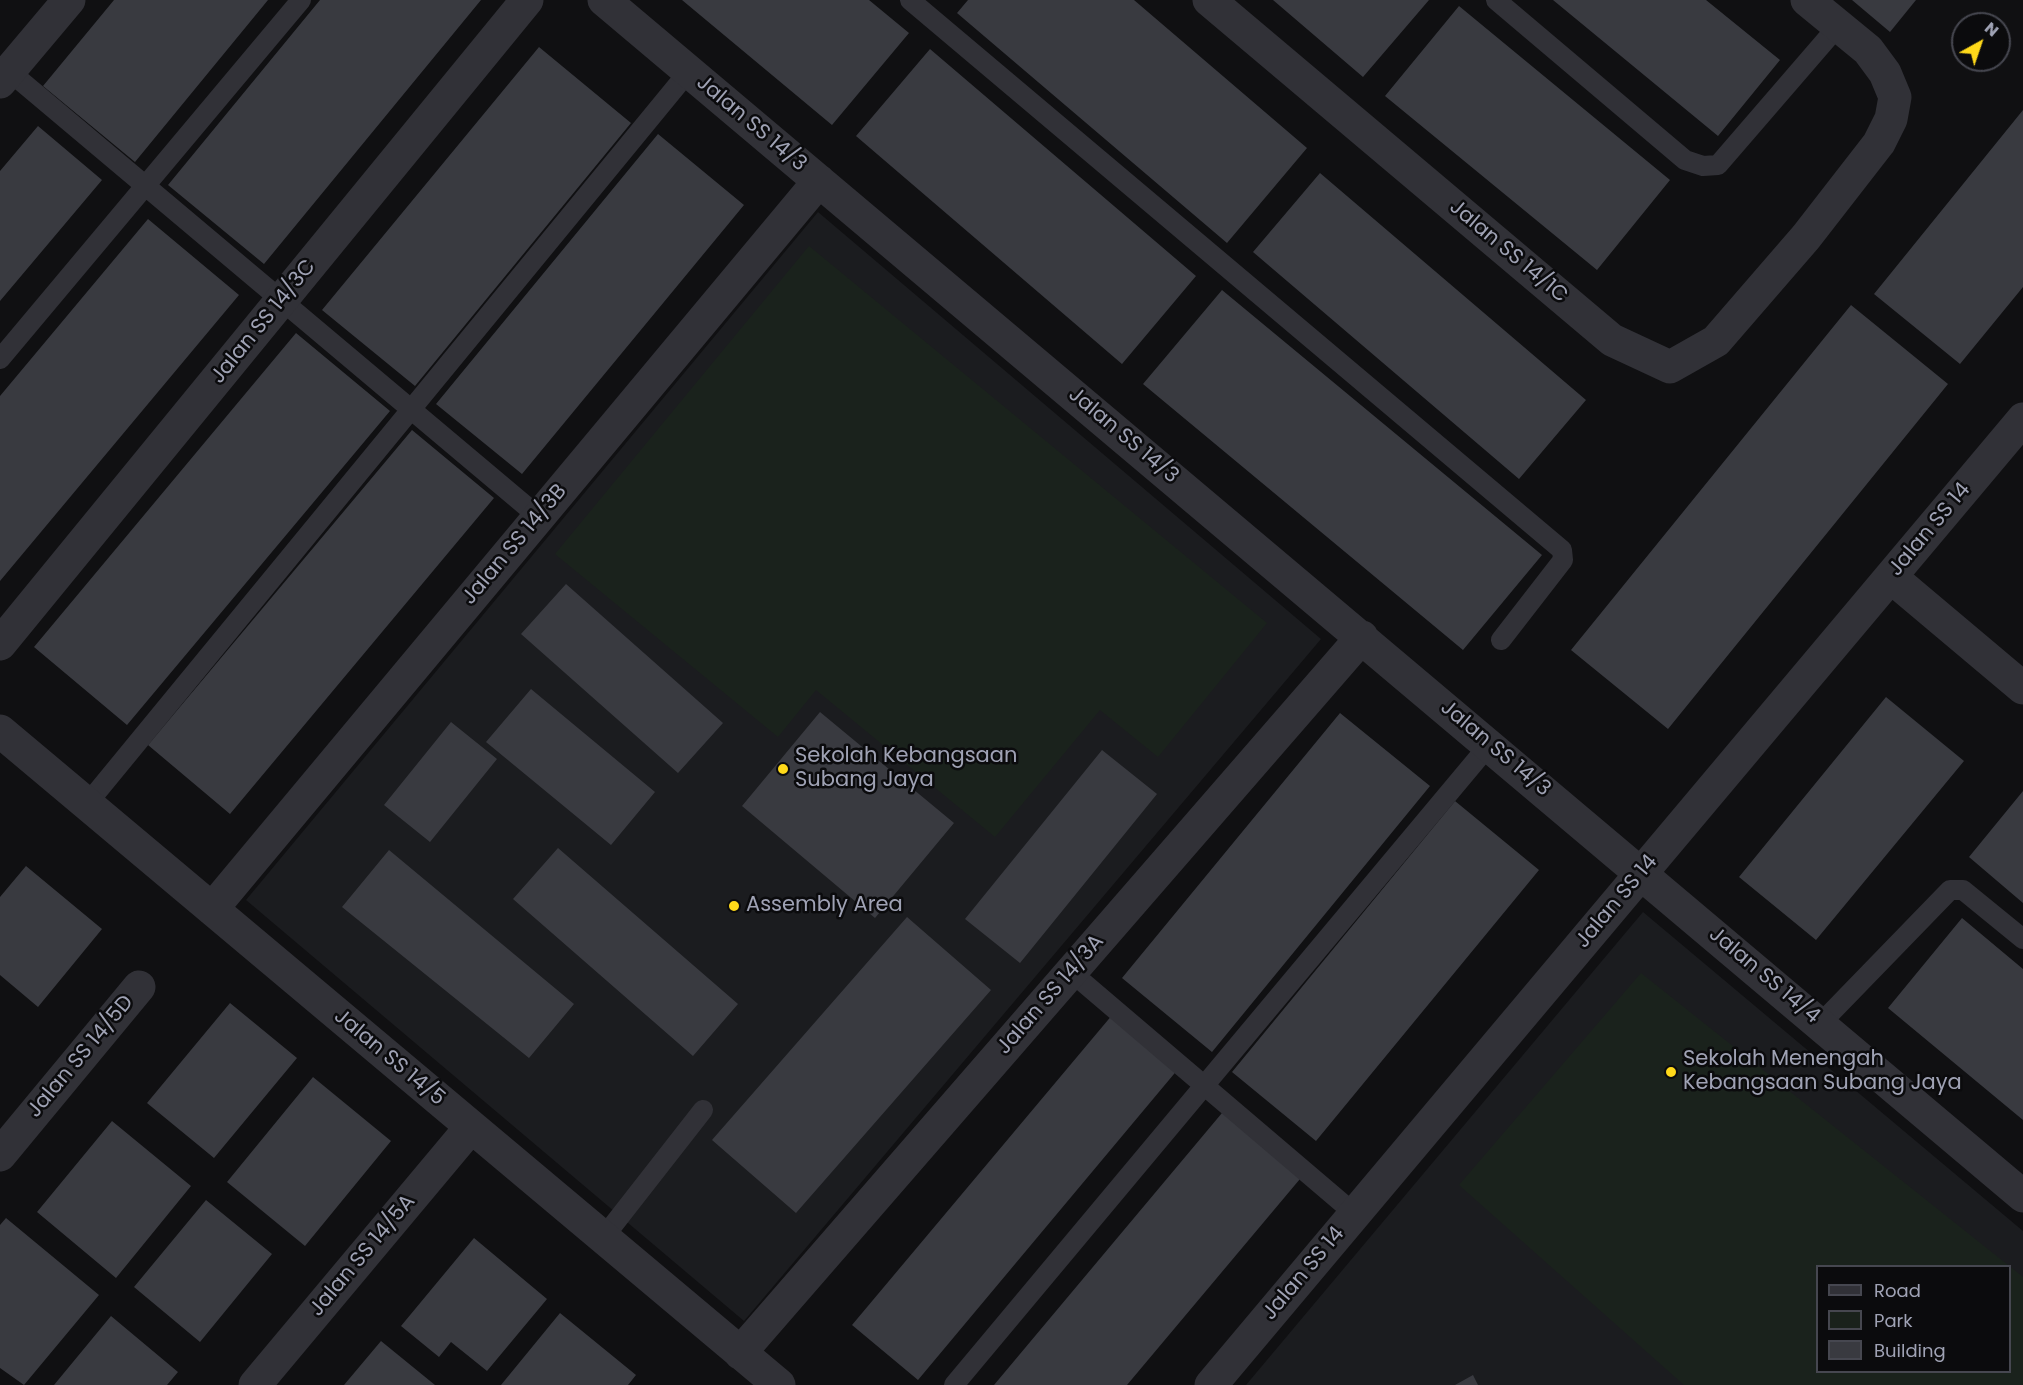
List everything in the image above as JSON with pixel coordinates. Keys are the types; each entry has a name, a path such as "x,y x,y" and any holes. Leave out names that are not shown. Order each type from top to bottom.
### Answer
{"street":[{"path":"4,77 69,0"},
{"name":"Jalan SS 14/3C","path":"0,644 527,0"},
{"name":"Jalan SS 14/3","path":"604,0 1641,873"},
{"name":"Jalan SS 14/1C","path":"1209,0 1612,340 1670,367 1716,341 1806,237 1879,143 1891,119 1895,97 1885,73 1868,51 1838,26"},
{"path":"1807,0 1838,26"},
{"name":"Jalan SS 14/3B","path":"212,909 819,181"},
{"name":"Jalan SS 14","path":"1211,1385 2023,419"},
{"path":"1891,577 2023,688"},
{"name":"Jalan SS 14/3A","path":"740,1353 1362,637"},
{"name":"Jalan SS 14/5","path":"0,731 779,1385"},
{"name":"Jalan SS 14/4","path":"1641,873 2023,1196"},
{"name":"Jalan SS 14/5D","path":"0,1155 139,987"},
{"name":"Jalan SS 14/5A","path":"255,1385 471,1127"}],"lane":[{"path":"0,359 301,0"},
{"path":"910,0 1562,550 1563,560 1501,640"},
{"path":"1496,0 1685,160 1703,166 1718,165 1838,26"},
{"path":"87,804 689,71"},
{"path":"4,77 145,186 539,517"},
{"path":"954,1385 1489,745"},
{"path":"1820,1024 1950,890 1963,890 2023,939"},
{"path":"1071,972 1355,1214"},
{"path":"603,1238 702,1110"}],"shaded area":[{"name":"Sekolah Kebangsaan Subang Jaya","path":"818,212 1321,639 744,1321 246,900"},
{"name":"Sekolah Menengah Kebangsaan Subang Jaya","path":"1643,912 2023,1231 2023,1385 1246,1385"}],"green space":[{"path":"809,246 1267,623 1158,757 1100,710 995,837 816,690 778,737 555,554"},
{"path":"1641,973 2008,1265 1816,1265 1816,1373 2011,1373 2011,1268 2023,1277 2023,1385 1684,1385 1459,1185"}],"building":[{"path":"114,0 268,0 135,162 43,86"},
{"path":"320,0 481,0 264,264 168,185"},
{"path":"682,0 869,0 909,33 832,125"},
{"path":"968,0 1134,0 1307,148 1227,243 957,13"},
{"path":"1273,0 1429,0 1363,77"},
{"path":"1553,0 1706,0 1780,60 1718,136"},
{"path":"1852,0 1916,0 1890,32"},
{"path":"1459,6 1670,180 1597,270 1385,96"},
{"path":"539,47 631,123 415,386 322,310"},
{"path":"930,49 1196,276 1122,364 856,136"},
{"path":"2023,110 2023,287 1960,364 1874,294"},
{"path":"38,126 102,180 0,301 0,171"},
{"path":"658,134 744,205 522,474 436,404"},
{"path":"1320,173 1586,400 1519,479 1253,252"},
{"path":"148,219 239,295 0,581 0,396"},
{"path":"1222,290 1542,555 1463,650 1143,384"},
{"path":"1851,305 1948,384 1668,729 1571,650"},
{"path":"296,333 390,411 127,725 34,647"},
{"path":"412,430 494,498 230,814 148,745"},
{"path":"566,584 723,723 678,773 521,634"},
{"path":"531,689 655,792 611,845 486,742"},
{"path":"1886,697 1964,761 1816,940 1739,877"},
{"path":"820,712 954,823 875,918 742,806"},
{"path":"1340,713 1430,786 1212,1052 1122,978"},
{"path":"451,722 497,759 430,842 384,805"},
{"path":"1102,750 1157,794 1020,963 965,919"},
{"path":"2023,791 2023,903 1969,857"},
{"path":"1455,801 1539,870 1316,1141 1232,1072"},
{"path":"558,848 738,1004 693,1056 513,899"},
{"path":"389,850 574,1004 529,1058 342,907"},
{"path":"26,866 102,929 38,1007 0,975 0,897"},
{"path":"907,917 991,990 796,1213 712,1140"},
{"path":"1962,918 2023,969 2023,1120 1888,1008"},
{"path":"230,1003 297,1058 214,1158 147,1103"},
{"path":"1113,1014 1179,1068 918,1380 852,1325"},
{"path":"313,1077 391,1141 305,1246 227,1182"},
{"path":"1227,1107 1305,1173 1127,1385 994,1385"},
{"path":"112,1121 191,1186 116,1278 37,1212"},
{"path":"206,1200 272,1254 200,1342 134,1287"},
{"path":"6,1218 99,1295 24,1385 0,1368 0,1225"},
{"path":"474,1238 547,1299 487,1371 451,1342 439,1357 401,1326"},
{"path":"560,1313 636,1375 628,1385 501,1385"},
{"path":"111,1316 178,1372 167,1385 54,1385"},
{"path":"381,1341 435,1385 344,1385"},
{"path":"1473,1375 1478,1385 1455,1385"}],"place":[{"name":"Sekolah Kebangsaan Subang Jaya","path":"783,769"},
{"name":"Assembly Area","path":"734,906"},
{"name":"Sekolah Menengah Kebangsaan Subang Jaya","path":"1671,1072"}]}
